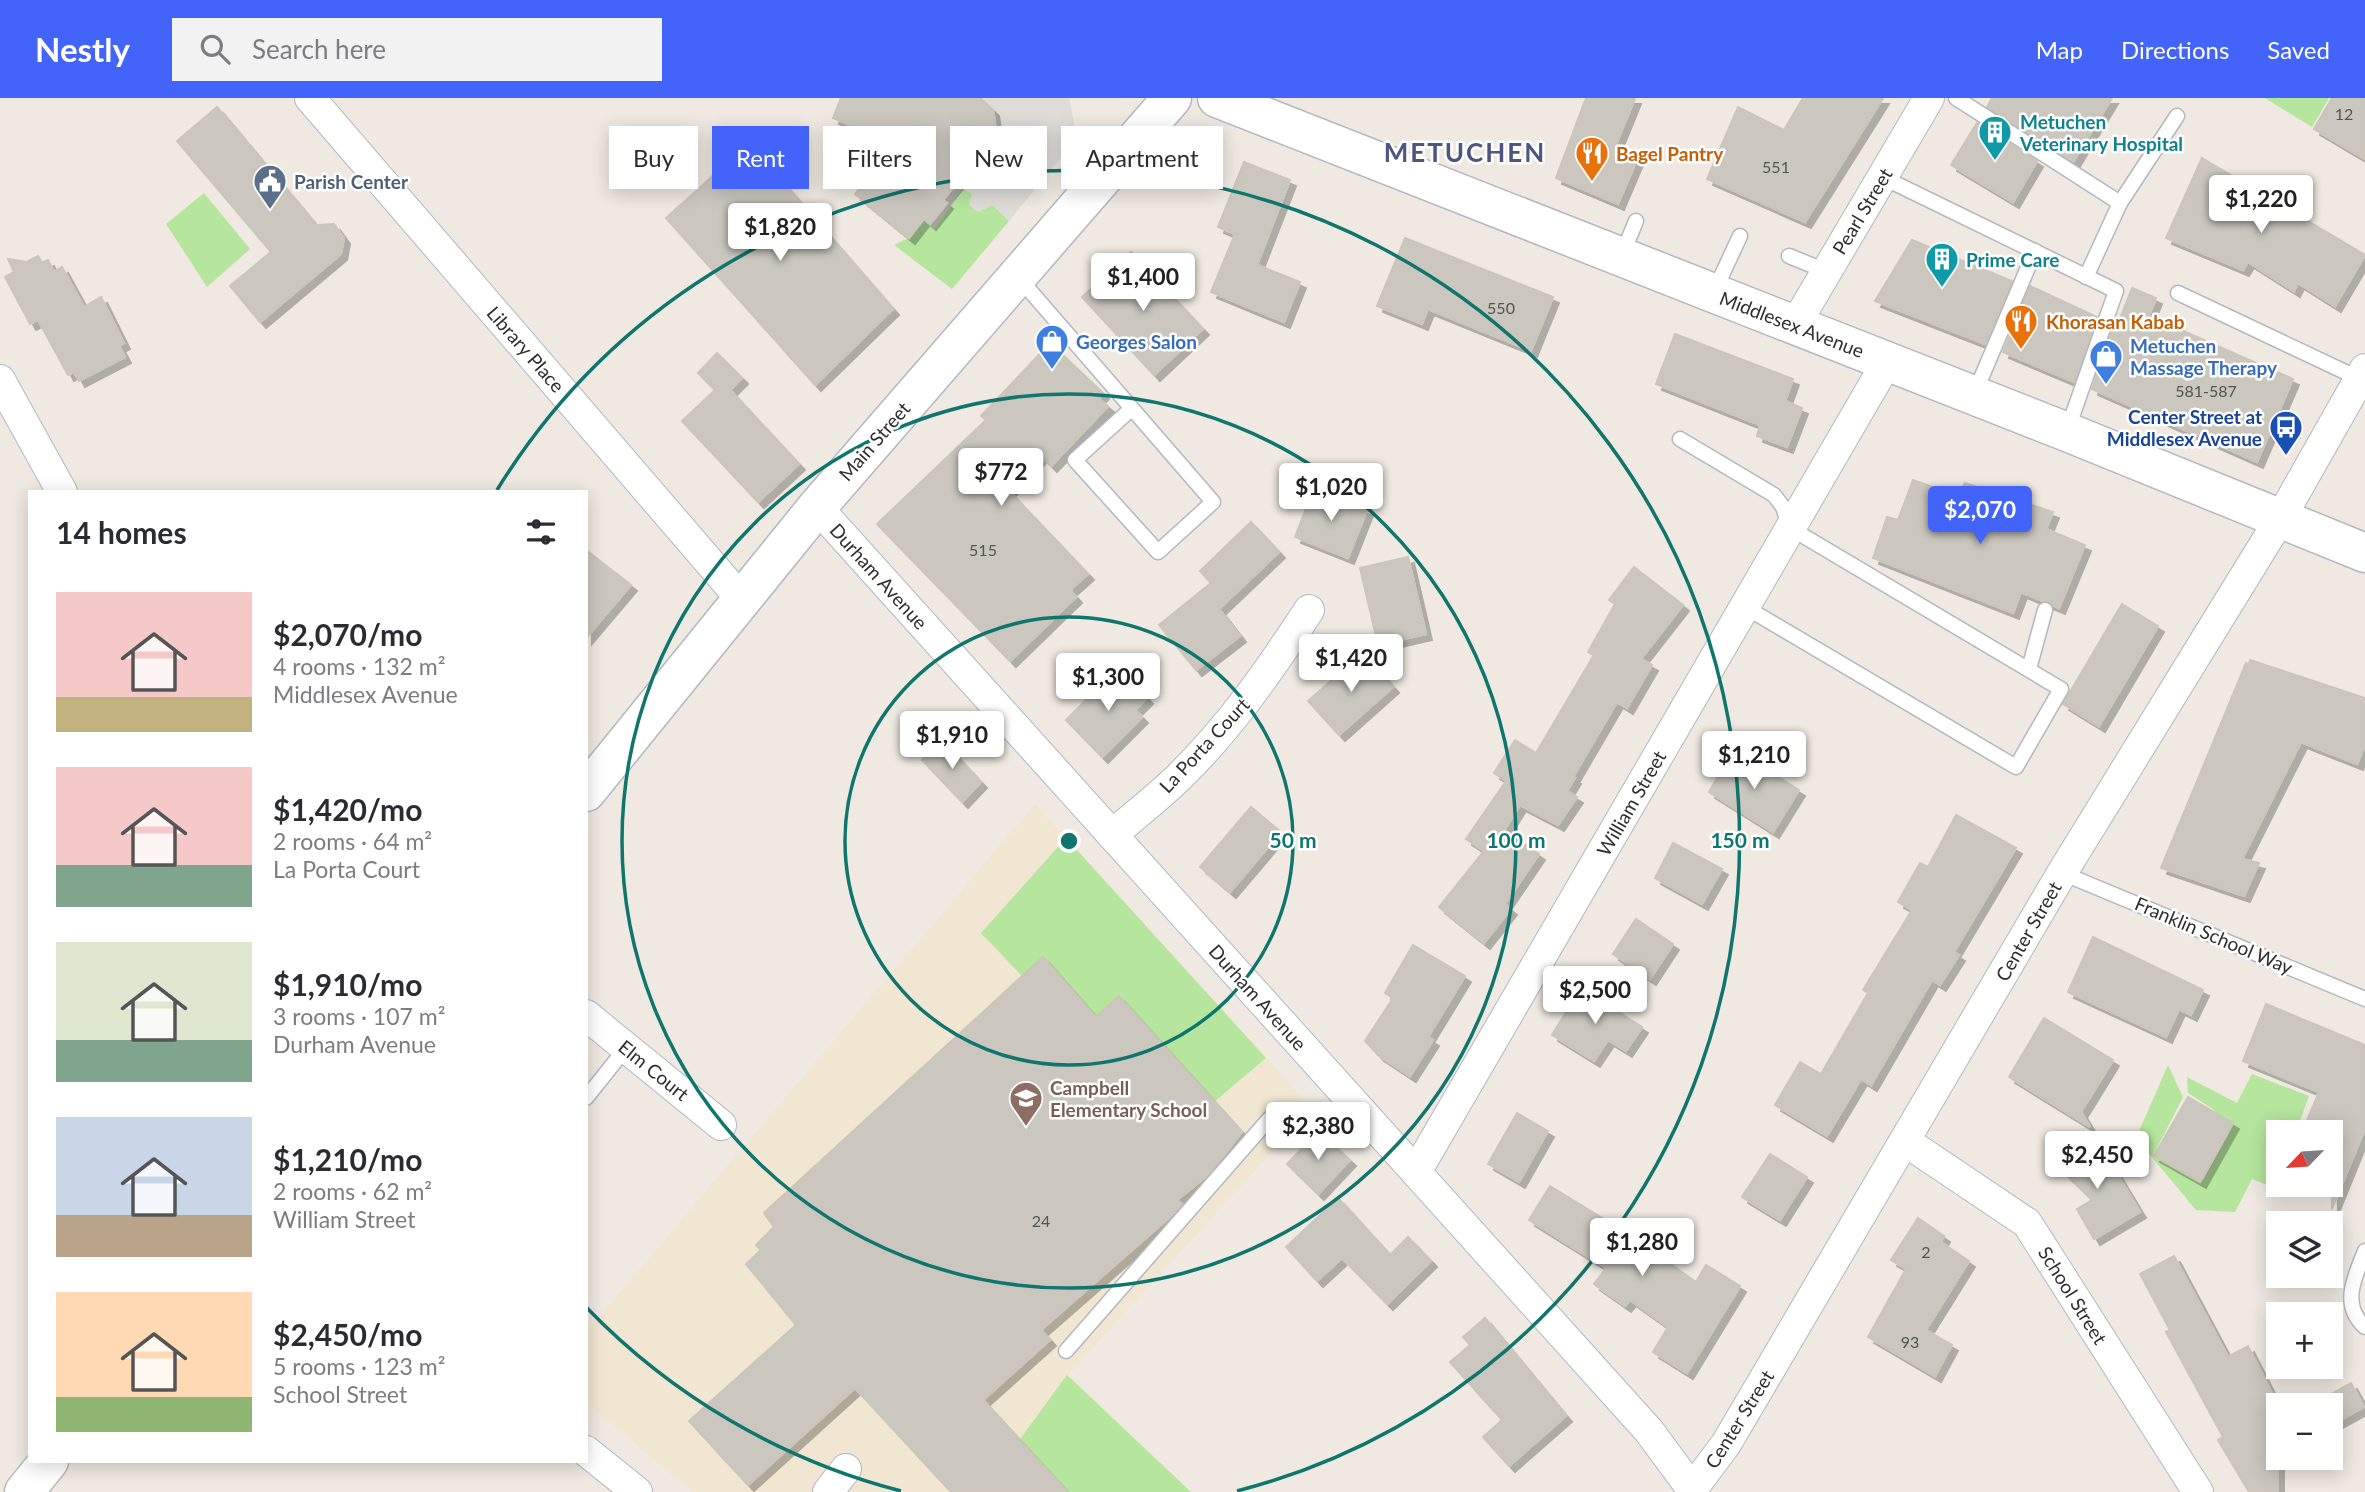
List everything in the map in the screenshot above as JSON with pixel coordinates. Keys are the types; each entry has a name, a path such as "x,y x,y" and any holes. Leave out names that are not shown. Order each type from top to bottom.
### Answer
{"main road":[{"name":"Main Street","path":"588,790 817,507 1172,98"},
{"name":"Middlesex Avenue","path":"1217,98 2067,432 2365,553"},
{"path":"24,1492 47,1463"}],"street":[{"name":"Library Place","path":"310,98 742,600"},
{"name":"Pearl Street","path":"1795,325 1929,98"},
{"name":"William Street","path":"1416,1171 1887,362"},
{"name":"Center Street","path":"1692,1491 1726,1444 2062,873 2280,519 2362,374"},
{"path":"0,380 61,490"},
{"name":"Durham Avenue","path":"817,507 1649,1431 1692,1491"},
{"name":"La Porta Court","path":"1112,835 1182,775 1263,681 1309,610"},
{"name":"Elm Court","path":"588,1017 721,1125"},
{"name":"School Street","path":"1905,1141 2027,1223 2198,1492"},
{"path":"588,1453 637,1492"},
{"path":"828,1492 846,1469"}],"lane":[{"path":"1956,98 2120,203"},
{"path":"2085,277 2120,203 2176,116"},
{"path":"1882,177 2116,291 2067,432"},
{"path":"1622,257 1636,220"},
{"path":"1713,293 1740,236"},
{"path":"1974,396 2035,251"},
{"path":"1789,256 1826,271"},
{"path":"1017,276 1130,410 1213,502 1158,552 1075,460 1130,410"},
{"path":"2178,293 2362,374"},
{"path":"1680,439 1774,495 1783,507 1790,528 2061,689 2015,767 1745,607"},
{"path":"2029,669 2045,610"},
{"name":"Franklin School Way","path":"2062,873 2365,999"},
{"path":"588,1096 626,1048"},
{"path":"1066,1350 1269,1119"},
{"path":"2365,1251 2350,1294 2353,1309 2365,1327"}],"shaded area":[{"path":"980,98 1069,98 1075,126 1061,126 1061,158 1047,175 1047,126 995,126 993,110"},
{"path":"951,189 962,189 934,230 930,224 947,203 943,200"},
{"path":"964,189 1035,189 1009,221 993,205 978,212 969,205 972,194"},
{"name":"Campbell Elementary School","path":"1035,804 1312,1108 1068,1375 1191,1492 692,1492 588,1404 588,1330"}],"green space":[{"path":"2265,98 2329,98 2312,127"},
{"path":"962,189 972,194 970,205 978,211 993,205 1009,221 952,289 894,245 909,238 924,219 934,229"},
{"path":"204,193 250,249 207,287 166,224"},
{"path":"1066,838 1266,1058 1214,1102 1119,996 1096,1017 1043,957 1022,976 981,933"},
{"path":"2168,1065 2183,1097 2154,1154 2202,1182 2229,1133 2208,1119 2214,1110 2188,1093 2187,1077 2237,1103 2252,1074 2309,1096 2300,1120 2266,1120 2266,1184 2252,1179 2235,1212 2196,1210 2136,1138"},
{"path":"1067,1375 1191,1492 981,1492"}],"building":[{"path":"841,98 980,98 993,110 995,126 950,126 952,189 943,200 947,203 930,224 924,219 909,238 855,194 859,189 936,189 936,126 852,126 833,118"},
{"path":"1586,98 1635,98 1615,147 1638,157 1618,204 1556,178"},
{"path":"1803,98 1883,98 1805,222 1707,179 1738,107 1784,130"},
{"path":"1992,98 2112,98 2073,162 1987,107"},
{"path":"2332,98 2365,98 2365,159 2314,129"},
{"name":"Parish Center","path":"217,107 316,225 334,224 344,238 341,254 260,322 230,286 271,252 177,141"},
{"name":"Metuchen Veterinary Hospital","path":"1977,123 2037,161 2013,202 1951,165"},
{"path":"2202,158 2365,255 2335,306 2298,283 2294,291 2248,262 2243,270 2166,238"},
{"path":"1244,162 1290,180 1257,265 1300,282 1284,322 1211,292 1235,234 1218,227"},
{"path":"712,176 712,189 789,189 893,309 815,385 666,218"},
{"path":"1405,238 1553,297 1531,351 1428,309 1422,324 1377,306"},
{"name":"Prime Care","path":"1912,240 2012,281 1985,344 1875,301"},
{"path":"1131,252 1203,329 1154,375 1082,297"},
{"path":"38,256 42,263 48,260 54,272 62,267 84,307 101,297 124,343 119,346 125,357 79,381 74,372 68,375 38,320 30,324 5,277 14,272 8,259 27,262"},
{"path":"2030,286 2097,317 2074,382 2003,352"},
{"path":"2132,288 2156,298 2149,316 2293,379 2257,462 2092,389 2114,325 2117,326"},
{"path":"1675,334 1793,379 1785,401 1802,408 1787,447 1757,436 1760,425 1656,384"},
{"path":"1050,343 1103,393 1098,398 1108,406 1051,466 1041,456 1009,491 1088,574 1070,590 1076,597 1010,661 877,524 986,420 981,416"},
{"path":"717,353 742,378 730,390 799,464 758,502 682,421 715,390 698,373"},
{"path":"1913,480 1958,496 1965,483 2053,512 2046,529 2085,545 2059,608 2021,592 2013,613 1873,558 1887,517 1898,520"},
{"path":"1314,488 1367,510 1348,558 1295,537"},
{"path":"1251,522 1279,552 1219,609 1240,636 1196,670 1159,625 1211,583 1200,571"},
{"path":"588,552 631,585 588,636"},
{"path":"1408,557 1426,634 1378,645 1360,568"},
{"path":"1634,567 1683,605 1641,659 1652,665 1627,708 1617,702 1573,777 1575,778 1567,791 1577,797 1558,825 1520,805 1504,831 1539,854 1505,904 1511,909 1484,943 1439,907 1484,851 1466,839 1506,781 1494,773 1515,740 1536,753 1594,655 1588,652 1615,604 1609,600"},
{"path":"2122,604 2158,626 2099,726 2063,704"},
{"path":"1363,652 1393,687 1339,735 1308,701"},
{"path":"2250,660 2365,698 2365,745 2357,764 2301,742 2242,859 2259,863 2244,896 2161,868 2246,663 2249,664"},
{"path":"1118,668 1147,698 1135,710 1142,717 1102,757 1066,720"},
{"path":"942,740 981,782 962,802 922,760"},
{"path":"1734,750 1799,790 1773,832 1709,792"},
{"path":"1251,807 1281,832 1230,892 1200,867"},
{"path":"1956,815 2016,848 1954,952 1959,955 1940,985 1932,980 1871,1085 1861,1079 1827,1136 1775,1105 1800,1062 1821,1074 1868,993 1863,990 1912,910 1898,902 1920,863 1928,867"},
{"path":"1673,843 1722,869 1702,904 1655,878"},
{"path":"1636,919 1673,944 1650,979 1613,954"},
{"path":"2093,937 2203,990 2191,1015 2179,1009 2166,1037 2068,992"},
{"path":"1413,945 1465,976 1428,1037 1433,1040 1410,1076 1378,1055 1365,1041 1393,998 1385,993"},
{"path":"1043,957 1096,1017 1119,996 1242,1132 1209,1174 1177,1200 1182,1204 1171,1216 1041,1330 1050,1340 983,1400 1068,1492 951,1492 855,1388 748,1485 689,1421 796,1325 746,1264 761,1250 756,1245 774,1227 764,1213"},
{"path":"1581,988 1642,1027 1626,1051 1608,1040 1594,1061 1552,1035"},
{"path":"2266,1004 2365,1045 2365,1128 2343,1182 2343,1120 2307,1120 2319,1092 2243,1061"},
{"path":"2044,1018 2113,1060 2081,1112 2090,1127 2009,1077"},
{"path":"2188,1097 2233,1123 2200,1182 2154,1156"},
{"path":"1517,1113 1548,1131 1519,1182 1488,1164"},
{"path":"1319,1131 1350,1160 1318,1194 1287,1164"},
{"path":"2077,1140 2112,1174 2116,1172 2140,1212 2094,1239 2077,1209 2092,1200 2054,1163"},
{"path":"1770,1154 1807,1177 1780,1220 1742,1197"},
{"path":"1550,1186 1630,1235 1696,1282 1706,1265 1740,1286 1687,1373 1653,1352 1668,1327 1630,1300 1625,1306 1594,1284 1606,1268 1529,1220"},
{"path":"1338,1198 1390,1255 1408,1237 1431,1261 1387,1304 1342,1258 1317,1281 1286,1247"},
{"path":"1918,1218 1944,1236 1941,1242 1969,1261 1926,1330 1952,1345 1935,1376 1868,1337 1906,1269 1891,1260"},
{"path":"2174,1256 2228,1357 2248,1346 2272,1393 2266,1393 2266,1470 2278,1470 2278,1492 2249,1492 2218,1440 2223,1437 2166,1332 2170,1330 2140,1274"},
{"path":"1485,1318 1566,1416 1509,1466 1483,1437 1502,1420 1450,1362 1470,1345 1463,1337"},
{"path":"2351,1383 2364,1407 2343,1419 2343,1393 2333,1393"}],"place":[{"name":"Metuchen Veterinary Hospital","path":"1995,162"},
{"name":"Bagel Pantry","path":"1592,183"},
{"name":"Parish Center","path":"270,211"},
{"name":"Prime Care","path":"1942,289"},
{"name":"Khorasan Kabab","path":"2021,351"},
{"name":"Georges Salon","path":"1052,371"},
{"name":"Metuchen Massage Therapy","path":"2106,386"},
{"name":"Center Street at Middlesex Avenue","path":"2286,457"},
{"name":"Campbell Elementary School","path":"1026,1128"}],"district":[{"name":"METUCHEN","path":"1465,152"}]}
